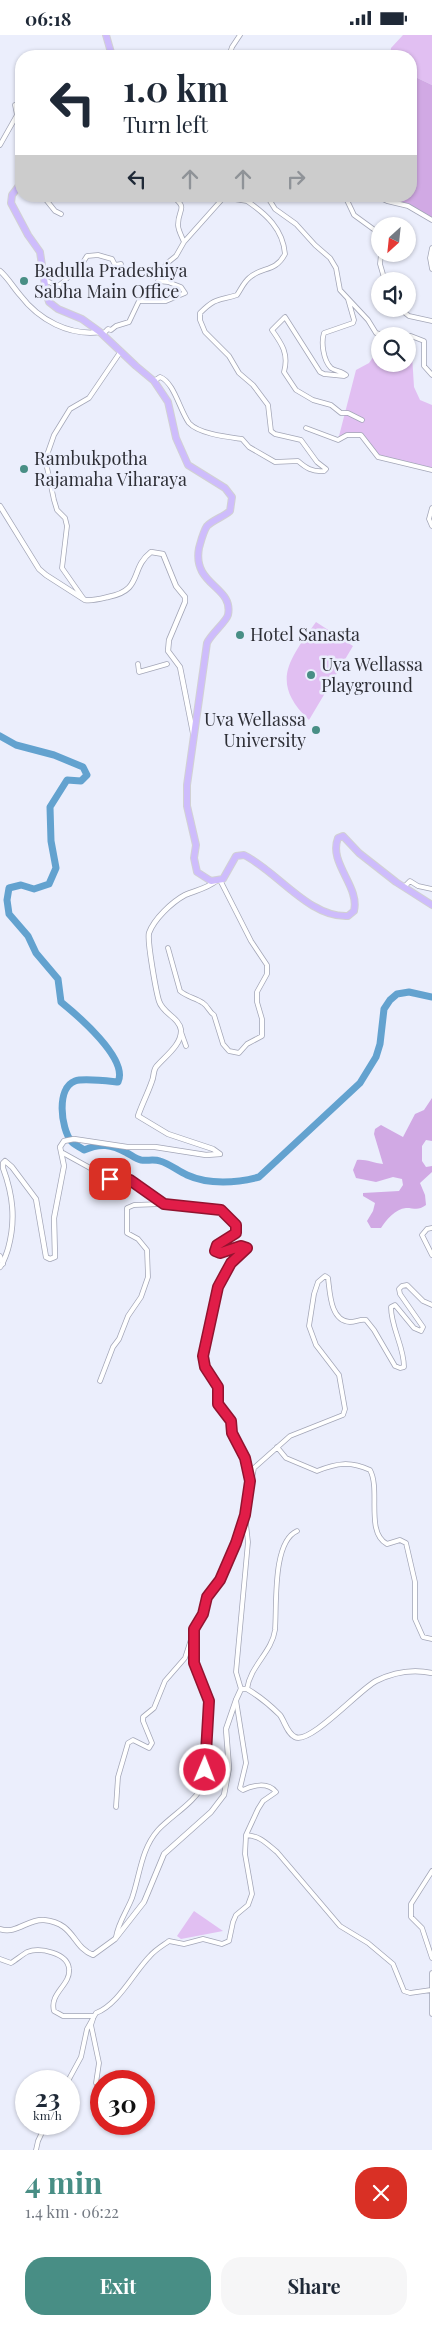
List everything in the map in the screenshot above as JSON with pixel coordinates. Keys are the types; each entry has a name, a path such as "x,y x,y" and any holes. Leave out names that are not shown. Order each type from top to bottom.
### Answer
{"highway":[{"path":"106,35 110,50"},
{"path":"15,191 12,195 11,203 28,235 40,252 48,299 52,305 82,319 102,333 154,381 168,402 176,438 188,465 225,487 230,493 233,502 230,511 206,528 198,555 200,571 222,593 228,612 227,617 211,634 207,643 187,785 187,806 196,845 194,867 202,877 218,881 225,876 236,856 244,855 267,869 311,904 334,915 348,916 353,914 355,907 336,847 338,838 342,836 359,853 404,887 432,905"}],"street":[{"path":"231,50 240,35"},
{"path":"0,145 15,119"},
{"path":"48,202 55,211 61,214"},
{"path":"181,202 183,206 178,226 184,241"},
{"path":"168,282 164,269 166,264 176,256 184,241 220,202"},
{"path":"154,381 160,377 167,381 193,425 216,435 242,439 249,447 275,462 295,460 308,469 317,472 326,469 317,462 301,440 275,434 271,431 268,405 253,385 239,373 229,356 205,332 200,320 200,313 208,305 221,297 238,295 248,279 256,273 273,268 285,254 276,225 250,202"},
{"path":"271,202 275,209 296,224 330,258 336,268 340,290 372,327"},
{"path":"348,202 354,215 371,227"},
{"path":"391,202 408,206 432,220"},
{"path":"432,248 430,258 432,269"},
{"path":"44,278 57,286 60,285 71,273 77,272 88,255 106,257 112,259 115,265 121,264"},
{"path":"0,271 38,313 54,324 86,334 102,333 108,329 111,331 116,326 129,323 139,301 166,301 185,293 181,287 168,282 158,281"},
{"path":"348,299 354,320 353,323 323,335 323,353 327,362 334,370 346,375 344,376 320,372 284,317 272,330 279,337 287,357 284,372 296,390 313,400 331,405 341,413 348,413 362,421"},
{"path":"414,317 432,321"},
{"path":"416,338 424,341 424,366 432,375"},
{"path":"85,600 62,568 67,526 65,518 57,510 54,501 46,463 47,455 54,435 70,409 90,398 121,351"},
{"path":"306,428 338,440 356,434 364,437 378,457 432,470"},
{"path":"0,506 39,569 85,600 91,601 122,594 131,587 146,556 152,552 162,554 176,586 185,597 185,603 169,640 168,651 180,667 194,739"},
{"path":"432,508 429,519 432,525"},
{"path":"138,664 140,672 166,664"},
{"path":"168,948 180,991 204,1003 209,1012 214,1015 223,1044 229,1051 239,1053 246,1044 262,1036 262,1019 257,997 267,973 267,965 251,941 218,881 203,890 186,895 157,920 149,933 148,945 158,1000 162,1010 178,1023 186,1046"},
{"path":"404,887 410,881 418,886 432,889"},
{"path":"1,1266 11,1238 14,1220 12,1193 3,1163 8,1162 34,1193 46,1257 52,1259 55,1257 54,1218 64,1165 61,1143 71,1140 127,1147 155,1147 219,1156 218,1152 168,1134 138,1116 153,1080 155,1069 177,1043 181,1032"},
{"path":"63,1153 110,1179 130,1180 164,1204"},
{"path":"100,1381 113,1347 119,1339 128,1316 140,1300 148,1277 147,1250 138,1239 127,1233 127,1208 134,1205 164,1204 221,1210 236,1225 236,1233 217,1245 215,1251 220,1253 241,1246 247,1248 231,1263 218,1287 203,1356 205,1367 218,1387 218,1404 231,1421 232,1433 245,1458 250,1481"},
{"path":"432,1228 427,1229 422,1235 432,1255"},
{"path":"0,1256 1,1266"},
{"path":"116,1807 118,1777 128,1743 132,1740 149,1747 152,1743 143,1717 154,1708 165,1681 181,1664 194,1629 203,1614 207,1597 225,1570 245,1515 254,1468 290,1435 343,1415 345,1409 340,1375 316,1345 309,1326 314,1294 321,1278 325,1276 328,1278 332,1306 337,1315 348,1322 366,1320 395,1366 400,1368 404,1367 404,1356 394,1331 391,1307 395,1305 414,1328 421,1331 424,1327 400,1294 399,1289 402,1286 408,1285 423,1301 432,1305"},
{"path":"278,1447 286,1458 317,1471 333,1465 348,1463 370,1471 375,1485 374,1521 379,1534 387,1544 400,1540 406,1543 415,1582 415,1619 423,1637 432,1639"},
{"path":"0,1929 6,1932 42,1919 58,1923 68,1929 86,1952 93,1955 115,1939 144,1903 164,1854 211,1812 224,1795 229,1768 226,1729 242,1689 236,1672 248,1542 245,1515"},
{"path":"247,1689 256,1666 273,1640 275,1602 282,1551 286,1541 298,1531"},
{"path":"115,1939 132,1897 140,1866 149,1842 158,1830 197,1793 204,1783 209,1701 194,1663 194,1629"},
{"path":"242,1689 247,1689 279,1714 293,1736 300,1739 307,1737 327,1719 340,1712 362,1691 376,1681 405,1671 432,1673"},
{"path":"74,2070 81,2057 87,2029 94,2016 122,1990 150,1955 168,1941 184,1944 203,1939 222,1944 229,1941 236,1915 248,1905 252,1894 246,1854 246,1835 263,1801 276,1792 266,1786 251,1786 243,1790 240,1788 246,1763 236,1700"},
{"path":"246,1835 258,1836 265,1841 340,1926 368,1943 393,1964 404,1991 410,1993 431,1991"},
{"path":"432,1871 410,1904 411,1917 422,1928 432,1959"},
{"path":"0,1959 11,1963 30,1951 60,1955 66,1960 69,1969 68,1977 54,1998 54,2011 63,2016 94,2016"},
{"path":"432,1973 432,2014"},
{"path":"94,2016 91,2025 99,2063 98,2070"},
{"path":"36,2150 41,2135"}],"shaded area":[{"path":"403,35 432,35 432,85 417,78 417,50 391,50"},
{"path":"417,78 432,85 432,218 401,202 417,202"},
{"path":"371,360 371,372 413,372 414,387 420,400 432,405 432,470 378,457 369,443 356,434 338,440 356,370"},
{"name":"Uva Wellassa Playground","path":"316,622 353,646 309,720 290,694 287,682 292,659"},
{"path":"432,1098 432,1141 426,1140 422,1146 422,1161 426,1167 432,1166 432,1172 420,1183 425,1195 426,1205 419,1209 406,1208 398,1210 391,1215 381,1228 371,1228 367,1221 375,1203 363,1196 363,1193 399,1191 403,1185 402,1179 393,1177 376,1182 356,1178 353,1170 357,1160 383,1164 374,1134 375,1129 381,1125 403,1137 415,1114 424,1110"},
{"path":"194,1911 223,1931 181,1939 177,1936"}],"waterway":[{"path":"0,736 16,745 54,755 83,767 87,775 81,781 67,780 50,807 51,841 56,868 49,884 34,889 21,885 9,888 7,900 9,914 28,936 36,953 58,979 61,1002 100,1038 116,1062 119,1072 118,1082 79,1080 69,1085 65,1091 62,1109 65,1127 71,1141 84,1150 100,1145 111,1146 139,1159 164,1162 187,1175 214,1182 242,1181 259,1177 360,1083 376,1057 380,1044 384,1009 390,1000 397,994 409,992 432,997"}],"place":[{"name":"Badulla Pradeshiya Sabha Main Office","path":"24,281"},
{"name":"Rambukpotha Rajamaha Viharaya","path":"24,469"},
{"name":"Hotel Sanasta","path":"240,635"},
{"name":"Uva Wellassa Playground","path":"311,675"},
{"name":"Uva Wellassa University","path":"316,730"}],"route":[{"path":"110,1179 114,1181 130,1180 164,1204 221,1210 236,1225 236,1233 217,1245 215,1251 220,1253 241,1246 247,1248 235,1257 218,1287 203,1356 205,1367 218,1387 218,1404 231,1421 232,1433 245,1458 250,1481 245,1515 236,1543 220,1580 204,1603 203,1614 194,1629 194,1663 209,1701 210,1718 205,1770"}]}
